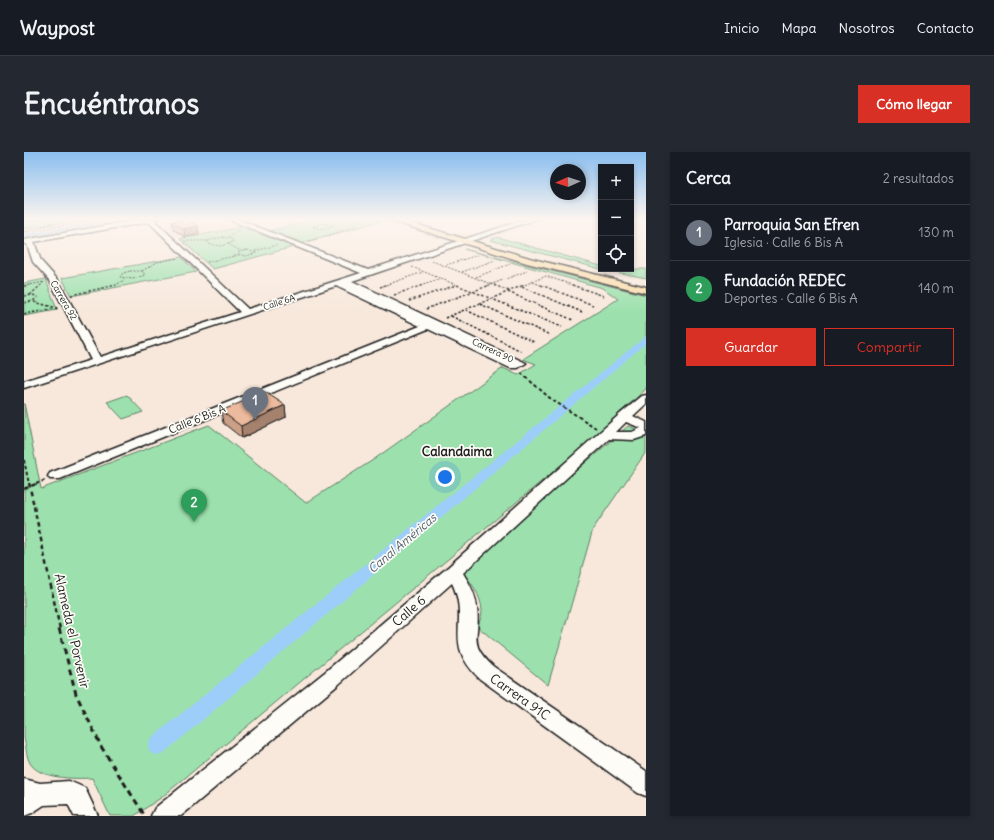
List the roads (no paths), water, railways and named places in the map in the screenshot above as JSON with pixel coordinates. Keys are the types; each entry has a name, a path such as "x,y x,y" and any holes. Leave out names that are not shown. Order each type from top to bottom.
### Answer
{"main road":[{"path":"501,250 646,290"},
{"path":"506,250 646,282"}],"street":[{"name":"Carrera 92","path":"31,250 37,262 54,280 96,360"},
{"path":"181,250 246,312"},
{"path":"309,250 368,273"},
{"name":"Calle 6A","path":"24,385 96,360 440,250"},
{"name":"Carrera 90","path":"340,282 435,323 514,366"},
{"name":"Calle 6 Bis A","path":"55,476 435,323"},
{"name":"Calle 6","path":"163,816 332,678 454,572 646,398"},
{"path":"624,417 646,426"},
{"path":"605,434 634,436 646,431"},
{"name":"Carrera 91C","path":"454,572 460,581 469,612 466,640 469,652 478,665 487,673 646,785"},
{"path":"29,797 69,792 77,796 86,816"}],"waterway":[{"name":"Canal Américas","path":"157,746 646,339"}],"place":[{"name":"Parroquia San Efren","path":"255,420"},
{"name":"Fundación REDEC","path":"194,522"}],"district":[{"name":"Calandaima","path":"457,451"}]}
